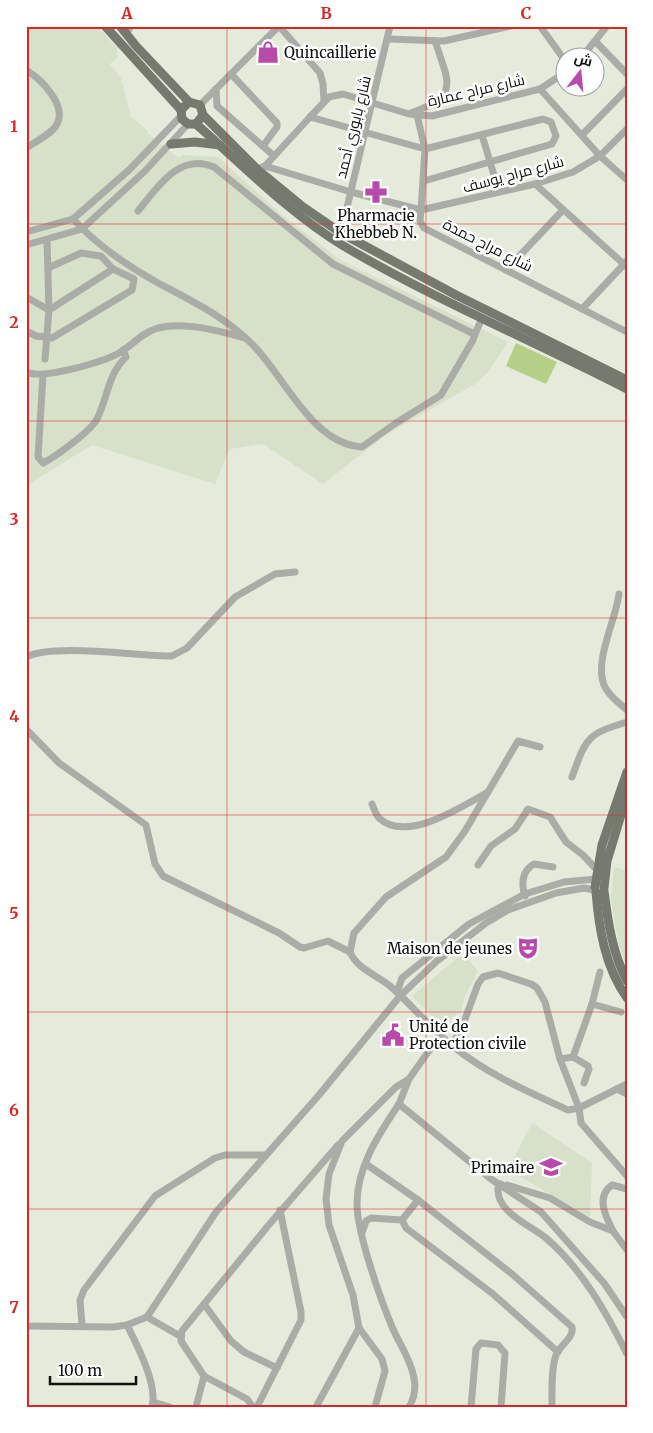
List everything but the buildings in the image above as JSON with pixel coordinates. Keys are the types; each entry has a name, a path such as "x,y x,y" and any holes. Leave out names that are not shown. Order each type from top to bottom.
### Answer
{"main road":[{"path":"104,26 192,124 220,145 298,214 342,244 482,318 627,389"},
{"path":"126,29 190,102 200,105 203,115 303,207 341,233 456,295 627,380"},
{"path":"181,113 190,102"},
{"path":"192,124 203,115"},
{"path":"171,144 195,142 220,145"},
{"path":"627,772 609,822 598,885 601,932 608,961 619,986 627,998"},
{"path":"627,795 598,885 610,936 617,959 627,981"}],"street":[{"path":"200,105 279,26 320,73 323,78 324,101 262,168 421,210 425,149 417,115"},
{"name":"شارع بابوري أحمد","path":"341,233 390,26"},
{"path":"472,35 475,26"},
{"path":"388,39 435,41 511,26"},
{"path":"540,26 556,48"},
{"path":"590,48 607,26"},
{"path":"409,114 438,101 446,91 447,78 435,41"},
{"path":"596,42 627,74"},
{"path":"26,70 51,93 60,114 57,124 52,130 26,148"},
{"path":"231,74 277,123 275,131 263,146"},
{"name":"شارع مراح عمارة","path":"324,101 343,94 409,114 432,116 540,88 556,78"},
{"path":"216,88 217,106 274,156"},
{"path":"540,88 600,156 627,180"},
{"path":"582,135 627,89"},
{"path":"26,232 73,218 129,170 181,113"},
{"path":"310,117 425,149 543,119 551,122 556,136 552,144 424,181"},
{"path":"26,245 82,229 192,124"},
{"name":"شارع مراح يوسف","path":"421,210 535,184 573,172 600,156 627,129"},
{"path":"482,135 499,192"},
{"path":"138,211 175,169 184,166 208,164 214,166 333,264 475,334"},
{"path":"535,184 562,211 625,264 582,309"},
{"name":"شارع مراح حمدة","path":"421,210 420,221 424,228 627,332"},
{"path":"506,270 562,211"},
{"path":"73,218 82,229 118,258 159,283 214,312 247,338 314,421 342,443 362,447 396,422 441,395 482,318"},
{"path":"45,359 48,310 47,240"},
{"path":"26,331 47,338 60,334 132,290 134,279 113,269 101,256 81,253 48,268"},
{"path":"48,310 113,269"},
{"path":"26,297 48,310"},
{"path":"26,372 43,375 114,356 145,333 168,326 205,329 247,338"},
{"path":"43,375 38,457 43,463 94,424 111,384 113,372 126,357 123,350"},
{"path":"26,657 55,650 172,656 187,648 235,597 275,574 295,572"},
{"path":"619,594 617,612 603,656 602,670 603,684 627,710"},
{"path":"572,778 588,739 594,733 627,722"},
{"path":"26,729 59,763 146,825 155,864 163,876 279,933 300,947 304,948 328,941 350,952 360,965 387,983 451,1046 495,1075 568,1110 579,1108 627,1084"},
{"path":"350,952 354,933 386,896 446,857 489,792 518,741 540,747"},
{"path":"372,804 378,818 387,823 400,827 415,827 444,816 489,792"},
{"path":"478,865 491,846 515,829 528,809 550,817 566,842 583,854 598,885"},
{"path":"527,903 523,879 527,868 534,864 553,867"},
{"path":"387,983 402,978 469,924 525,894 564,882 598,885"},
{"path":"26,1326 127,1325 148,1317 216,1212 264,1155 319,1095 398,994 486,923 508,910 556,893 598,885"},
{"path":"573,1056 592,1004 600,972"},
{"path":"451,1046 461,1030 478,984 483,977 498,973 531,984 542,994 560,1059 579,1108 582,1123 627,1176"},
{"path":"398,994 402,978"},
{"path":"592,1004 621,1012"},
{"path":"415,1407 412,1366 389,1320 362,1233 357,1205 370,1148 399,1104 410,1079 440,1035"},
{"path":"560,1059 573,1056 588,1066 589,1069 584,1083"},
{"path":"253,1407 247,1399 204,1376 181,1341 182,1331 280,1210 342,1141 396,1087 410,1079"},
{"path":"617,1089 627,1094"},
{"path":"399,1104 491,1179 541,1212 604,1283 627,1317"},
{"path":"342,1141 329,1174 326,1199 329,1225 353,1295 360,1328 382,1359 386,1371 375,1407"},
{"path":"82,1325 80,1300 84,1290 155,1196 215,1158 225,1155 264,1155"},
{"path":"366,1164 418,1200 572,1327 572,1334 554,1360 552,1407"},
{"path":"501,1184 550,1198 590,1222 613,1231"},
{"path":"501,1184 498,1188 500,1202 512,1214 547,1240 592,1292 604,1309 627,1354"},
{"path":"627,1189 612,1185 607,1189 603,1198 603,1210 613,1231 627,1250"},
{"path":"402,1220 418,1200"},
{"path":"257,1407 298,1328 301,1312 280,1210"},
{"path":"362,1233 366,1221 371,1218 402,1220"},
{"path":"402,1220 406,1228 493,1294 558,1352"},
{"path":"204,1304 231,1341 244,1352 277,1368"},
{"path":"148,1317 180,1336"},
{"path":"127,1325 139,1347 151,1385 152,1404 170,1407"},
{"path":"316,1407 360,1328"},
{"path":"471,1407 476,1349 481,1343 498,1345 505,1353 501,1407"},
{"path":"196,1407 204,1376"},
{"path":"409,1407 415,1390"},
{"path":"246,1407 247,1399"}],"shaded area":[{"path":"32,26 97,26 117,48 117,58 110,64 121,78 131,117 148,131 147,133 179,158 182,155 218,157 282,215 342,261 508,342 487,373 475,384 387,434 323,484 263,444 230,449 215,484 92,445 26,486 26,31"},
{"path":"614,867 627,871 627,967 619,946 611,899"},
{"path":"463,953 478,971 465,996 461,1012 440,1024 412,996"},
{"name":"Primaire","path":"532,1123 592,1163 590,1217 508,1170"}],"green space":[{"path":"516,343 557,362 546,384 506,366"}],"place":[{"name":"Quincaillerie","path":"268,52"},
{"name":"Pharmacie Khebbeb N.","path":"376,192"},
{"name":"Maison de jeunes","path":"528,948"},
{"name":"Unité de Protection civile","path":"393,1035"},
{"name":"Primaire","path":"551,1167"}]}
